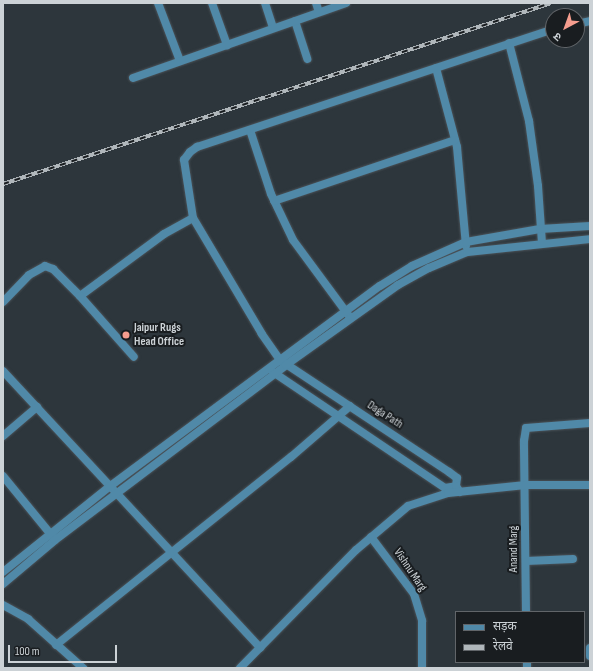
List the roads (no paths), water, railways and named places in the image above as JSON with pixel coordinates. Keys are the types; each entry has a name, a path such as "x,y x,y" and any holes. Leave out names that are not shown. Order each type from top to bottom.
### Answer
{"street":[{"path":"158,3 180,61"},
{"path":"212,3 227,45"},
{"path":"264,3 273,28"},
{"path":"316,3 319,12"},
{"path":"133,78 346,3"},
{"path":"295,21 308,59"},
{"path":"283,362 262,334 193,218 184,160 190,152 197,147 545,32"},
{"path":"509,43 529,121 538,186 542,243"},
{"path":"436,68 455,140 467,252"},
{"path":"250,130 274,201 293,240 348,315"},
{"path":"274,201 455,140"},
{"path":"80,296 164,234 193,218"},
{"path":"3,584 52,537 109,487 269,368 283,362 348,315 412,266 466,242 540,229 590,226"},
{"path":"348,315 404,281 429,268 467,252 590,239"},
{"path":"3,302 29,276 45,266 53,269 80,296 134,357"},
{"path":"3,572 115,494 276,374 283,362"},
{"name":"Daga Path","path":"283,362 453,475 457,478 458,489"},
{"path":"269,368 338,417 444,488 458,489 526,485 590,485"},
{"path":"3,371 115,494 260,648"},
{"path":"56,645 171,554 350,406"},
{"path":"3,436 37,407"},
{"name":"Anand Marg","path":"526,611 526,485 524,441 526,428 590,423"},
{"path":"3,476 52,537"},
{"path":"240,668 371,537 408,506 458,489"},
{"name":"Vishnu Marg","path":"371,537 414,594 422,621 422,668"},
{"path":"526,561 573,560"},
{"path":"3,605 28,619 83,668"},
{"path":"590,648 590,656"}],"railway":[{"path":"3,184 551,3"}],"place":[{"name":"Jaipur Rugs Head Office","path":"126,335"}]}
